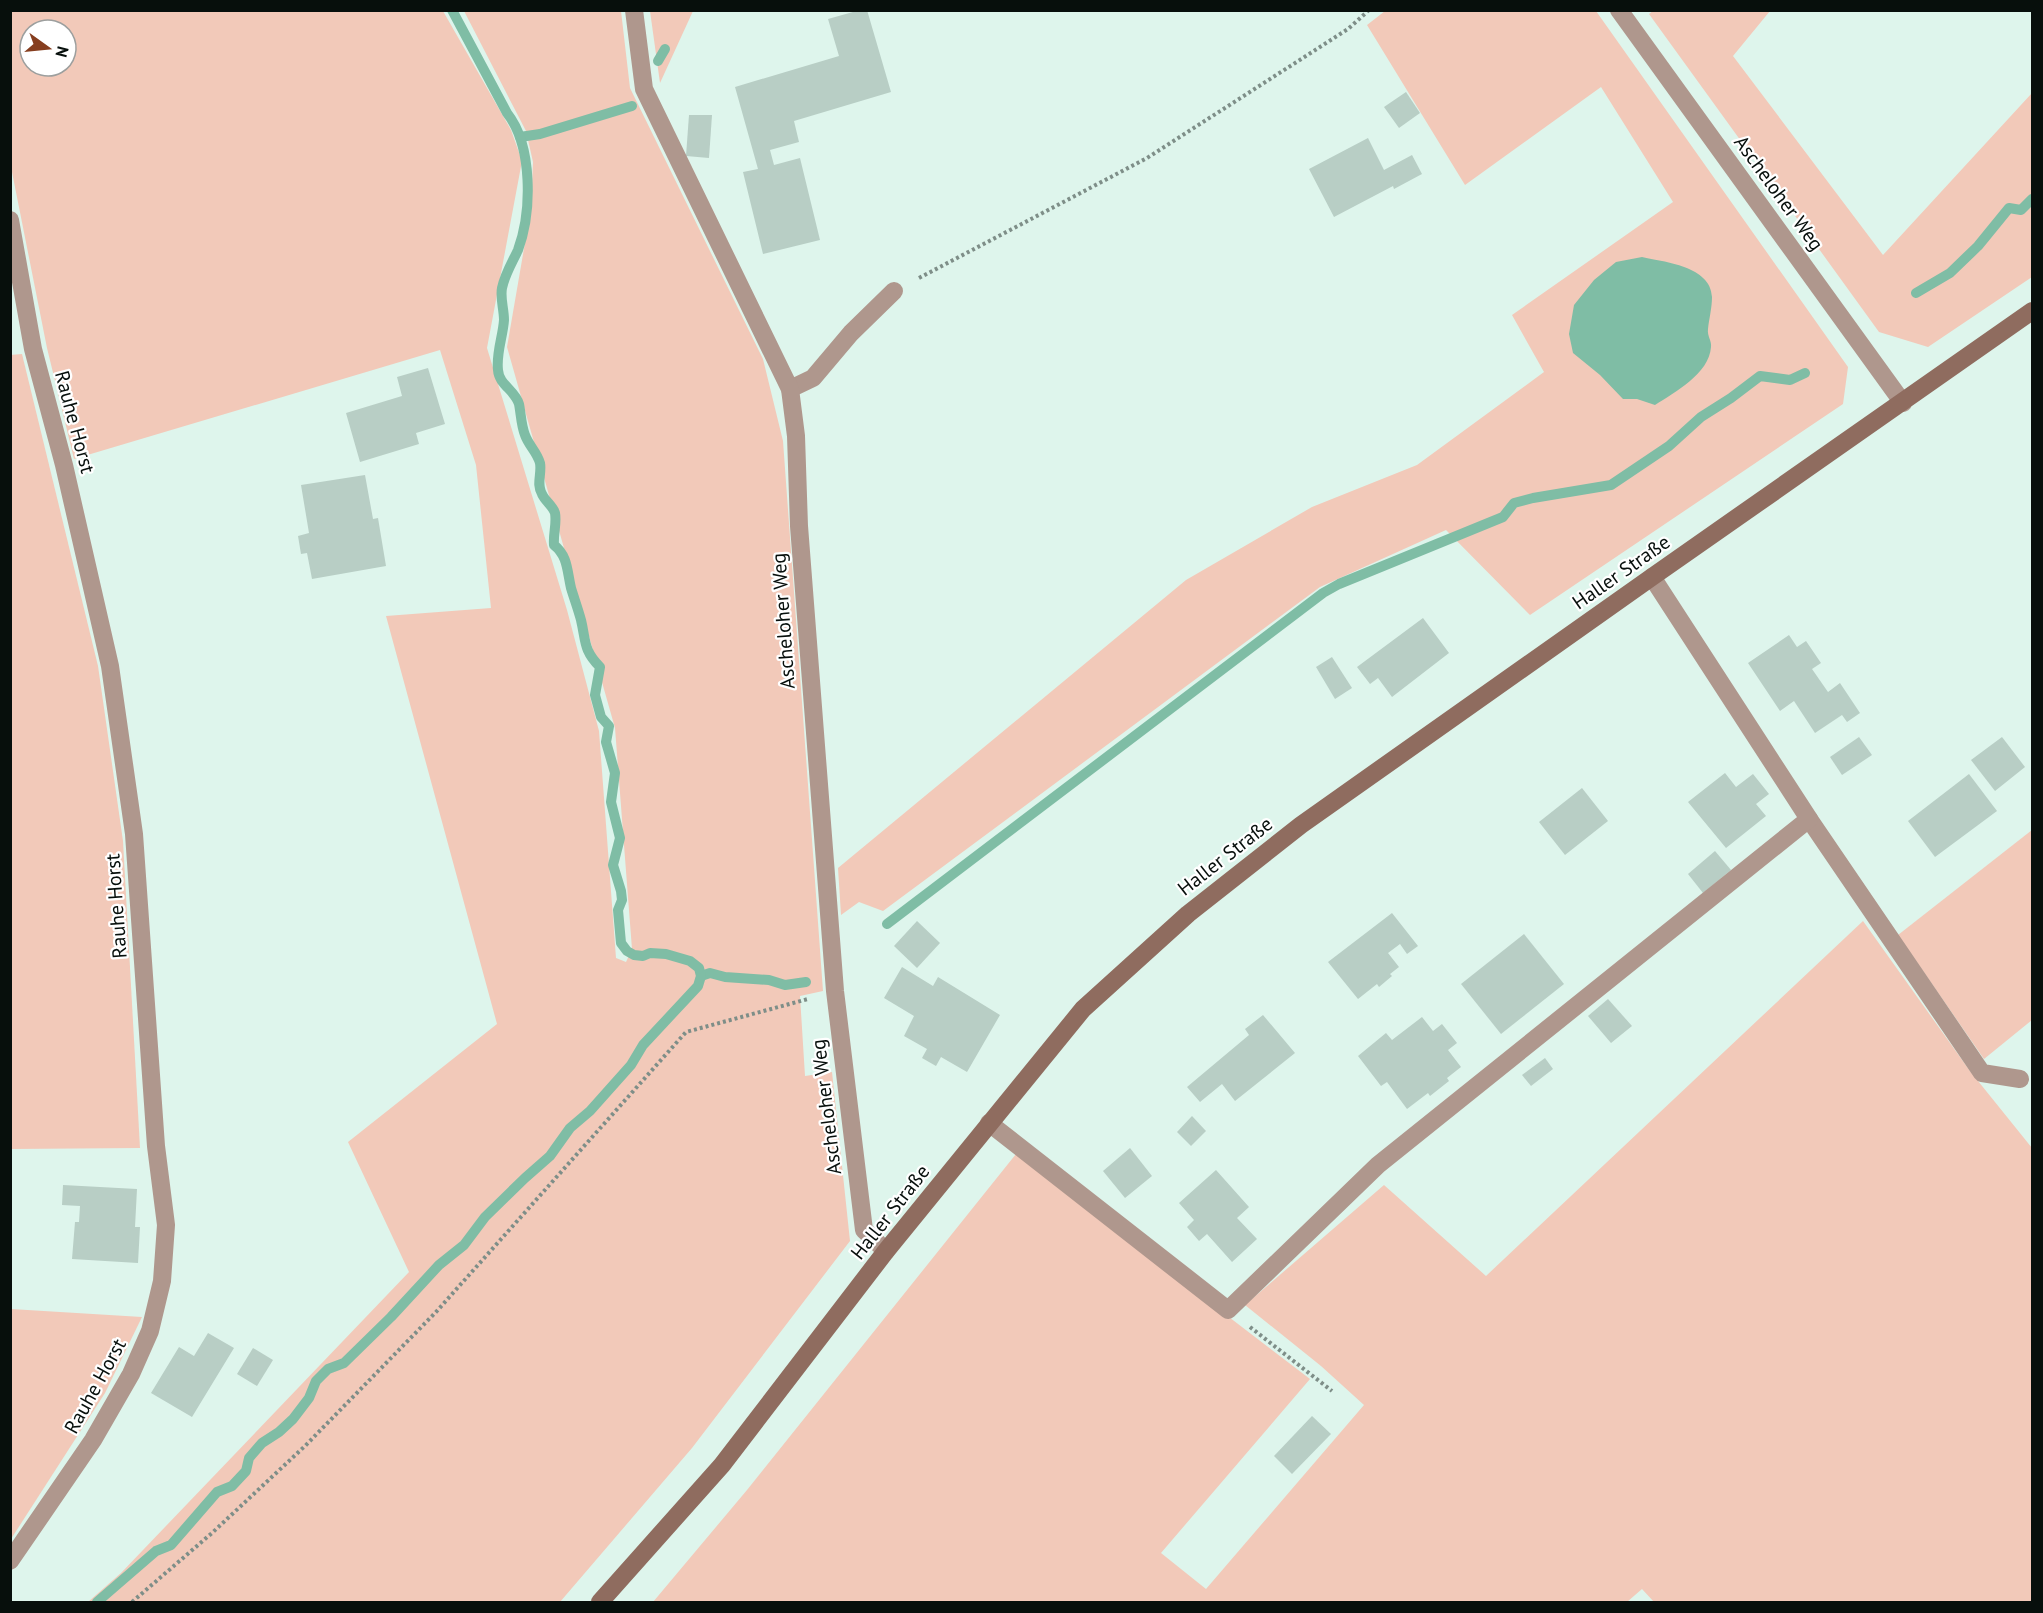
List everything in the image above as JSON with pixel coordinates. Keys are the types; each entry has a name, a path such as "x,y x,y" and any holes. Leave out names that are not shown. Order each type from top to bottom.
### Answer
{"street":[{"name":"Ascheloher Weg","path":"634,10 645,89 790,389 796,436 799,526 835,991 864,1230 886,1251"},
{"name":"Ascheloher Weg","path":"1619,10 1903,403"},
{"name":"Rauhe Horst","path":"10,220 33,349 64,465 110,666 134,834 156,1146 165,1226 162,1281 150,1331 131,1374 93,1440 10,1561"},
{"path":"790,389 813,378 851,333 894,291"},
{"name":"Haller Straße","path":"600,1602 722,1465 886,1251 1083,1008 1188,914 1301,825 2032,311"},
{"path":"1652,577 1809,819 1982,1072 2020,1079"},
{"path":"989,1123 1228,1310 1378,1165 1809,819"}],"path":[{"path":"894,291 1147,158 1348,28 1369,10"},
{"path":"132,1602 212,1533 305,1446 436,1311 686,1032 835,991"},
{"path":"1228,1310 1332,1391"}],"shaded area":[{"path":"1654,10 1770,11 1733,56 1883,255 2032,93 2032,277 1928,347 1879,332 1649,14"},
{"path":"10,11 443,11 511,130 522,161 487,348 567,610 599,731 616,958 626,962 632,949 615,728 507,347 531,208 533,162 526,131 464,11 621,11 630,88 763,359 783,441 823,991 800,996 805,1076 832,1072 850,1241 692,1448 560,1602 88,1602 121,1573 409,1272 348,1142 497,1024 386,616 491,608 476,465 440,350 74,459 47,348 11,167"},
{"path":"650,11 693,11 660,83"},
{"path":"1385,11 1596,11 1848,367 1843,404 1530,615 1446,530 1320,587 883,911 859,902 841,915 838,868 1186,580 1312,507 1417,465 1544,372 1512,315 1673,202 1601,87 1465,185 1367,25"},
{"path":"1642,257 1685,267 1695,272 1704,278 1710,287 1712,297 1708,332 1711,343 1709,357 1698,374 1655,405 1637,399 1623,399 1600,375 1573,353 1569,334 1574,305 1594,280 1616,262"},
{"path":"22,354 98,666 123,841 140,1148 11,1149 10,355"},
{"path":"2032,830 2032,1020 1984,1059 1898,935"},
{"path":"1863,921 1970,1071 2032,1148 2032,1602 1654,1602 1642,1589 1627,1602 653,1602 747,1490 1016,1154 1310,1379 1161,1553 1206,1589 1364,1405 1321,1366 1245,1305 1384,1185 1486,1276"},
{"path":"11,1309 142,1317 105,1393 11,1539"}],"building":[{"path":"867,10 891,92 794,121 799,142 770,150 774,165 800,158 820,240 763,254 743,172 758,169 735,87 839,56 828,19"},
{"path":"1406,92 1420,113 1399,128 1384,107"},
{"path":"689,115 712,115 709,158 686,156"},
{"path":"1368,138 1384,170 1412,155 1422,174 1394,189 1393,186 1334,217 1309,169"},
{"path":"428,368 445,424 416,433 419,444 360,462 346,413 402,396 397,377"},
{"path":"365,475 373,519 378,518 386,566 312,579 307,553 301,554 298,536 309,533 301,485"},
{"path":"1423,618 1449,653 1392,697 1378,678 1370,684 1357,667"},
{"path":"1789,635 1797,647 1806,641 1821,663 1812,669 1828,692 1840,683 1860,713 1847,722 1842,715 1815,733 1794,701 1780,711 1748,663"},
{"path":"1332,657 1352,688 1335,699 1316,667"},
{"path":"1859,737 1872,755 1842,775 1830,757"},
{"path":"2002,737 2025,767 1995,791 1971,760"},
{"path":"1725,773 1736,787 1753,774 1769,794 1756,804 1766,816 1726,848 1688,802"},
{"path":"1969,774 1997,811 1935,857 1908,821"},
{"path":"1582,788 1608,821 1565,855 1539,822"},
{"path":"1715,851 1731,870 1703,893 1688,874"},
{"path":"1392,913 1418,946 1407,954 1400,944 1388,953 1399,967 1379,987 1377,984 1358,999 1328,962"},
{"path":"917,921 940,943 917,968 894,946"},
{"path":"1524,934 1564,984 1501,1034 1461,984"},
{"path":"902,967 933,986 938,977 1000,1015 967,1072 941,1057 936,1066 922,1058 927,1049 904,1036 914,1016 884,998"},
{"path":"1608,999 1632,1026 1611,1043 1588,1016"},
{"path":"1263,1015 1295,1053 1235,1101 1222,1084 1200,1102 1187,1087 1249,1035 1245,1029"},
{"path":"1422,1017 1433,1031 1442,1024 1457,1043 1448,1050 1461,1067 1447,1078 1449,1081 1430,1096 1428,1093 1407,1109 1387,1082 1381,1086 1358,1056 1386,1033 1392,1040"},
{"path":"1545,1058 1553,1069 1531,1086 1522,1075"},
{"path":"1192,1116 1206,1131 1191,1146 1177,1132"},
{"path":"1130,1148 1152,1176 1125,1198 1103,1171"},
{"path":"1216,1170 1249,1207 1237,1218 1257,1239 1232,1262 1207,1234 1199,1241 1187,1227 1194,1220 1179,1203"},
{"path":"63,1185 137,1189 135,1227 140,1227 138,1263 72,1259 75,1222 79,1222 80,1206 62,1205"},
{"path":"208,1333 234,1348 192,1417 151,1393 179,1347 194,1356"},
{"path":"253,1348 273,1360 257,1386 237,1374"},
{"path":"1312,1416 1331,1434 1292,1474 1274,1456"}],"waterway":[{"path":"97,1602 156,1551 171,1545 217,1492 232,1486 246,1471 249,1458 262,1443 293,1419 309,1398 316,1381 328,1369 344,1363 439,1265 464,1245 485,1217 550,1156 570,1128 590,1111 631,1065 643,1045 698,986 701,976 699,968 690,961 666,954 634,955 627,951 621,943 618,910 622,900 613,865 620,838 611,802 615,773 606,742 609,726 601,717 595,695 600,667 588,650 566,564 559,549 554,545 555,513 540,490 539,459 525,435 517,399 501,380 498,370 504,320 502,288 518,250 526,217 528,199 526,161 516,127 452,10"},
{"path":"658,61 665,49"},
{"path":"520,137 540,134 632,106"},
{"path":"1916,293 1950,273 1978,246 2009,208 2021,210 2032,199"},
{"path":"887,924 1323,593 1339,584 1503,517 1514,503 1611,485 1669,446 1701,417 1760,376 1790,380 1805,373"},
{"path":"701,976 710,973 725,977 769,980 785,985 806,982"}]}
